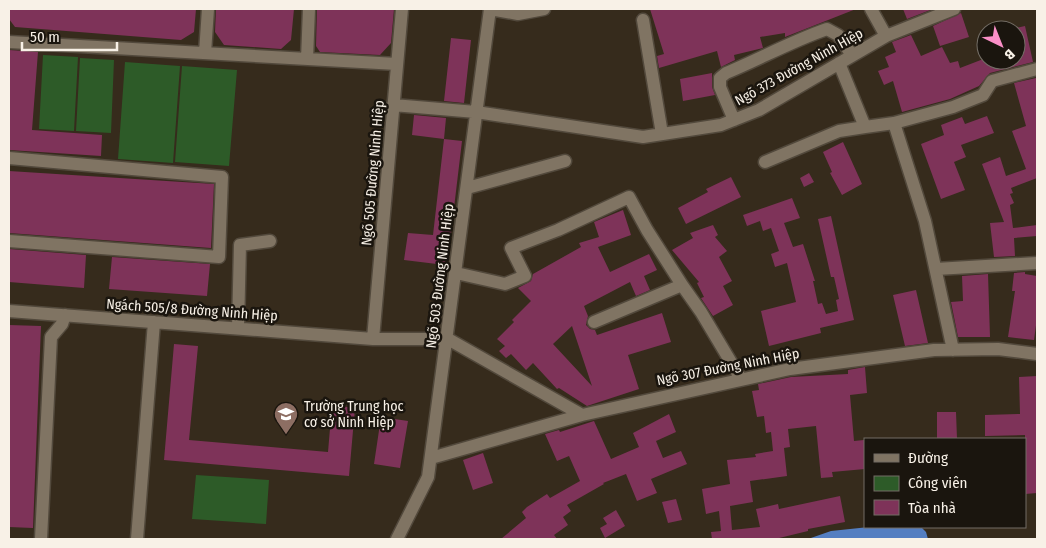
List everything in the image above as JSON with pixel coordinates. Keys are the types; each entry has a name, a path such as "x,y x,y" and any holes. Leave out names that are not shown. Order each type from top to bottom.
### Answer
{"street":[{"path":"205,53 208,9"},
{"path":"307,59 309,9"},
{"name":"Ngõ 505 Đường Ninh Hiệp","path":"373,339 402,9"},
{"path":"490,9 518,14 544,9"},
{"name":"Ngõ 503 Đường Ninh Hiệp","path":"397,539 428,477 448,339 490,9"},
{"path":"871,9 886,36"},
{"name":"Ngõ 373 Đường Ninh Hiệp","path":"393,105 476,112 643,137 720,125 759,110 886,36 954,9"},
{"path":"643,20 662,134"},
{"path":"734,120 720,87 720,78 726,73 770,55 798,39 827,29 838,35 852,55"},
{"path":"9,42 397,64"},
{"path":"839,63 865,127"},
{"path":"765,162 839,131 894,123 953,107 983,95 992,82 1037,69"},
{"path":"894,123 924,221 953,350"},
{"path":"9,158 222,177 219,258 9,241"},
{"path":"467,188 565,162"},
{"path":"456,273 505,284 525,276 511,248 558,230 629,197 647,230 701,312 741,379"},
{"path":"238,328 240,245 270,241"},
{"path":"936,269 1037,263"},
{"path":"594,322 682,285"},
{"name":"Ngách 505/8 Đường Ninh Hiệp","path":"9,311 373,339 448,339"},
{"path":"41,539 51,337 62,324 65,315"},
{"path":"137,539 154,322"},
{"path":"448,339 582,415"},
{"name":"Ngõ 307 Đường Ninh Hiệp","path":"431,458 582,415 790,369 953,350 998,349 1037,354"}],"green space":[{"path":"43,55 78,57 74,131 39,129"},
{"path":"80,58 114,60 111,133 76,131"},
{"path":"125,62 180,66 173,163 118,159"},
{"path":"182,66 237,70 229,166 175,162"},
{"path":"196,475 269,480 266,524 192,519"}],"water":[{"path":"864,528 922,528 926,532 928,539 808,539 831,531"}],"building":[{"path":"9,9 196,9 194,32 181,40 15,27 9,19"},
{"path":"216,9 294,9 291,40 281,49 224,45 215,32"},
{"path":"317,9 394,9 391,43 380,55 320,52 316,46"},
{"path":"650,9 856,9 785,37 785,33 760,37 763,48 734,55 735,60 721,67 717,51 659,68 657,56 664,54"},
{"path":"903,9 933,9 907,19"},
{"path":"961,13 969,37 940,46 933,26"},
{"path":"1026,30 1033,62 1026,64"},
{"path":"911,35 921,56 942,47 950,63 958,61 960,68 976,62 976,70 1002,70 990,73 979,86 950,99 902,112 893,81 884,85 878,71 889,67 885,57 896,52 892,42"},
{"path":"451,38 471,40 464,103 444,101"},
{"path":"9,50 38,52 32,130 102,135 101,156 9,150"},
{"path":"712,73 712,87 715,95 683,101 680,79"},
{"path":"1036,78 1037,178 1011,188 1013,193 1010,194 1014,203 1010,205 1013,228 1037,225 1037,236 1014,238 1015,256 994,257 990,223 1004,222 982,164 1000,157 1006,176 1026,169 1012,131 1026,126 1014,83"},
{"path":"414,115 446,118 444,139 412,135"},
{"path":"987,116 994,133 961,145 966,157 954,162 965,190 941,199 921,144 944,135 941,125 962,117 965,124"},
{"path":"444,139 462,141 451,233 448,233 445,265 404,260 408,233 433,235"},
{"path":"843,142 862,184 842,195 830,173 832,172 823,152"},
{"path":"9,171 214,184 211,248 9,233"},
{"path":"809,173 814,182 804,187 800,178"},
{"path":"731,177 741,197 686,224 678,208 708,192 706,189"},
{"path":"792,198 800,218 784,223 793,247 803,244 815,281 813,281 818,304 822,303 826,314 838,311 836,300 839,299 834,277 831,277 818,219 831,216 854,320 820,328 821,333 769,346 761,311 796,302 787,263 775,267 771,254 779,251 771,228 763,231 760,221 747,226 743,215"},
{"path":"623,210 631,235 598,247 610,272 649,254 657,270 644,276 650,290 636,296 630,282 584,306 588,316 586,325 590,329 595,330 597,335 662,313 671,342 628,355 639,389 587,406 559,388 557,389 533,363 526,370 511,354 506,358 499,351 505,346 497,339 531,301 518,288 531,281 533,274 581,247 579,243 599,237 594,222","holes":["572,326 592,386 553,344"]},
{"path":"713,225 718,235 715,237 727,251 719,257 732,281 723,286 733,305 713,316 701,298 704,297 697,283 699,282 672,250 693,238 690,233"},
{"path":"9,249 86,255 84,288 9,282"},
{"path":"112,257 210,264 207,296 109,289"},
{"path":"1025,272 1025,274 1037,276 1037,318 1034,340 1008,337 1015,291 1012,291 1014,273"},
{"path":"988,274 990,337 958,337 951,302 963,301 962,276"},
{"path":"916,290 928,343 905,346 893,295"},
{"path":"9,325 41,326 33,528 9,527"},
{"path":"174,344 198,346 189,440 328,452 332,405 355,408 349,476 164,460"},
{"path":"865,367 867,393 850,395 854,441 864,440 864,469 832,472 833,477 821,478 816,426 788,429 790,447 784,448 787,476 750,481 753,502 730,506 732,530 760,527 756,509 778,504 779,509 840,496 845,522 808,529 808,531 775,539 712,539 711,532 721,531 719,511 706,514 702,489 730,484 727,460 756,457 755,454 773,451 771,432 766,433 764,416 757,417 752,391 759,390 758,384 791,377 848,374 848,370"},
{"path":"1037,376 1037,493 1026,494 1025,435 985,436 985,415 1020,414 1019,377"},
{"path":"937,412 956,412 957,438 937,438"},
{"path":"669,414 676,432 656,441 663,458 681,451 687,464 651,479 657,493 637,501 626,474 603,483 567,505 571,511 563,517 568,525 554,535 557,539 501,539 526,518 522,512 527,507 547,494 550,498 580,481 569,456 557,461 545,434 559,430 560,432 594,421 611,459 639,447 633,433"},
{"path":"381,417 408,421 400,468 374,464"},
{"path":"483,453 493,483 473,490 463,460"},
{"path":"676,499 682,520 668,523 662,502"},
{"path":"616,510 625,526 605,538 600,528 607,524 603,518"}],"place":[{"name":"Trường Trung học cơ sở Ninh Hiệp","path":"286,435"}]}
